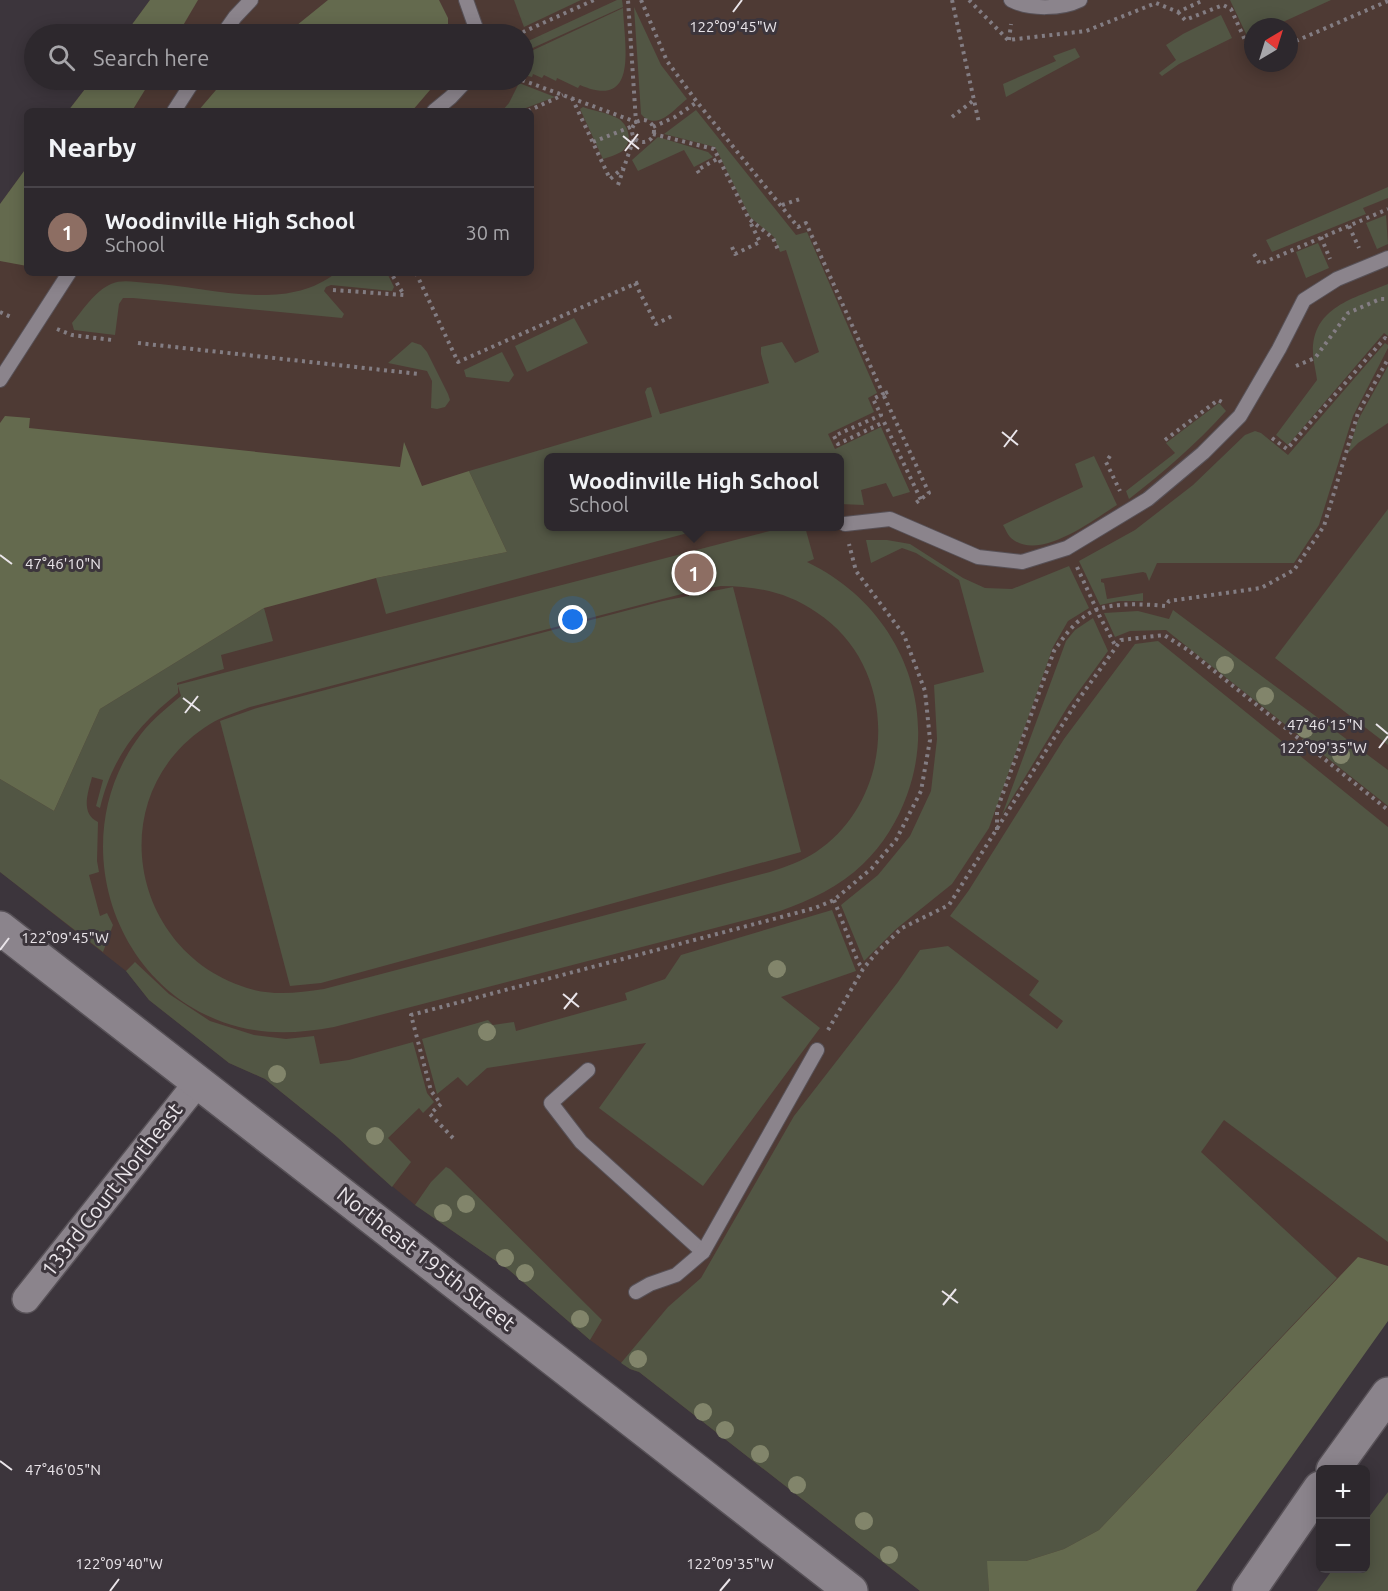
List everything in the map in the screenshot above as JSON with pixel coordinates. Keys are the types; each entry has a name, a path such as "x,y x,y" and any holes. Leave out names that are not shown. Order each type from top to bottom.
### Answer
{"main road":[{"name":"Northeast 195th Street","path":"0,928 851,1591"},
{"path":"1337,1465 1388,1394"},
{"path":"1249,1591 1316,1494"}],"street":[{"name":"133rd Court Northeast","path":"26,1299 198,1082"}],"lane":[{"path":"230,24 251,0"},
{"path":"466,0 474,24"},
{"path":"1011,0 1043,7 1072,4 1080,0"},
{"path":"176,108 188,90"},
{"path":"438,108 458,90"},
{"path":"845,524 890,519 978,556 1022,562 1067,548 1148,499 1203,453 1240,416 1304,300 1337,279 1388,258"},
{"path":"0,380 67,276"},
{"path":"636,1292 650,1284 676,1275 703,1252 817,1050"},
{"path":"588,1070 551,1103 581,1142 703,1252"}],"path":[{"path":"534,27 594,0"},
{"path":"618,185 634,138 632,132 635,124 628,0"},
{"path":"641,0 667,61 697,102 798,227 806,223 886,393 929,493 921,500 884,422 838,444 834,436 881,415 873,399 886,393"},
{"path":"952,0 979,123"},
{"path":"1298,40 1387,3"},
{"path":"1178,12 1185,20 1222,5 1231,9 1244,38"},
{"path":"1008,40 1011,31"},
{"path":"534,84 635,124"},
{"path":"534,108 564,95"},
{"path":"572,98 608,180 623,168"},
{"path":"952,117 974,100"},
{"path":"653,127 675,117 697,102"},
{"path":"592,143 646,121 653,127 653,134 645,142 634,138"},
{"path":"653,134 714,149 760,242 735,254 732,247"},
{"path":"699,173 697,170 719,158"},
{"path":"782,205 803,198"},
{"path":"1254,254 1260,264 1388,209"},
{"path":"748,219 773,238 779,252"},
{"path":"1349,226 1361,255"},
{"path":"1321,237 1333,266"},
{"path":"333,290 404,295 393,276"},
{"path":"418,276 458,362 637,282 656,324 674,315"},
{"path":"1258,382 1315,358 1348,313 1380,299 1388,299"},
{"path":"0,312 10,316"},
{"path":"61,330 72,335 112,340"},
{"path":"1272,438 1287,449 1385,338 1388,341"},
{"path":"138,343 419,374"},
{"path":"997,831 997,810 1054,651 1069,631 1086,616 1097,611 1131,603 1167,606 1169,601 1261,588 1294,570 1324,526 1358,414 1388,359"},
{"path":"1165,440 1218,400 1226,404"},
{"path":"1110,456 1106,462 1118,486"},
{"path":"453,1138 430,1114 441,1104 431,1091 411,1015 792,915 834,900 872,868 896,840 921,791 930,740 925,691 904,635 856,571 845,524"},
{"path":"1079,570 1116,647"},
{"path":"817,1050 863,969 902,928 949,905 1076,704 1121,640 1164,635 1188,650 1388,810"},
{"path":"834,900 858,962 863,969"}],"shaded area":[{"path":"150,0 1388,0 1388,1319 1185,1591 920,1591 639,1372 630,1369 590,1340 509,1270 415,1205 337,1137 265,1079 229,1063 149,1000 126,971 0,872 0,204 24,171 24,276 534,276 534,108 70,108 84,90 534,90 534,24 132,24"}],"green space":[{"path":"150,0 198,0 184,24 132,24"},
{"path":"328,0 439,0 448,18 448,24 298,24"},
{"path":"514,0 581,0 530,24 523,24"},
{"path":"617,0 622,0 623,7 534,47 534,38"},
{"path":"1230,0 1331,0 1292,18 1244,18 1244,30"},
{"path":"634,7 661,65 687,99 659,120 647,119 641,114"},
{"path":"623,8 626,55 624,70 620,82 612,89 599,91 580,85 578,88 557,78 556,81 544,75 542,78 534,74 534,50"},
{"path":"1221,15 1232,38 1179,64 1162,76 1159,73 1176,60 1166,45"},
{"path":"1075,48 1080,57 1006,97 1003,84 1056,61 1053,56"},
{"path":"534,89 555,97 526,108 505,108 516,90"},
{"path":"84,90 145,90 134,108 70,108"},
{"path":"216,90 430,90 415,108 201,108"},
{"path":"583,107 611,115 623,122 629,136 625,149 603,159 580,109"},
{"path":"696,110 796,235 807,232 877,393 868,398 874,412 828,434 835,449 881,427 910,492 893,497 886,483 861,490 864,505 844,504 844,453 544,453 544,531 695,531 386,614 376,578 507,552 469,471 652,417 645,392 647,388 651,387 660,414 769,383 761,347 782,342 795,363 819,352 786,250 780,252 774,237 750,217 715,147 664,134"},
{"path":"658,137 708,152 713,157 694,167 684,150 638,171 632,160"},
{"path":"24,171 24,265 0,261 0,204"},
{"path":"1388,187 1388,198 1363,208 1366,214 1272,252 1266,240"},
{"path":"1386,215 1388,244 1377,249 1366,223"},
{"path":"1318,243 1329,268 1306,278 1296,252"},
{"path":"331,276 388,276 394,287 392,291 331,285 326,287 324,291 344,314 342,318 123,298 119,304 115,335 74,330 72,323 100,291 119,282 269,295 293,292 315,285"},
{"path":"1388,284 1388,336 1384,333 1288,445 1276,435 1317,380 1313,352 1320,324 1338,306"},
{"path":"574,318 588,343 527,372 515,346"},
{"path":"412,342 421,345 427,352 450,400 445,407 431,408 432,381 427,371 388,363"},
{"path":"1385,343 1388,348 1353,416 1319,525 1294,563 1157,563 1149,581 1146,573 1143,572 1101,579 1107,599 1143,593 1143,601 1119,601 1100,605 1079,561 1135,530 1193,485 1245,435 1255,431 1261,433 1288,455"},
{"path":"502,352 514,375 509,382 466,377 464,370"},
{"path":"1388,366 1388,423 1358,443 1348,453 1358,420"},
{"path":"1219,403 1226,411 1215,423 1129,499 1126,491 1175,453 1166,443"},
{"path":"5,416 30,418 29,428 400,467 404,442 422,486 469,471 507,552 376,578 264,608 100,709 54,811 0,779 0,423"},
{"path":"1094,456 1117,505 1080,529 1049,543 1035,546 1021,544 1010,537 1003,525 1083,487 1075,464"},
{"path":"1388,509 1388,745 1275,658"},
{"path":"770,531 806,531 814,559 807,562 838,580 865,603 886,630 903,659 914,691 918,725 916,760 907,795 889,832 877,849 844,880 803,902 780,911 334,1027 298,1032 263,1031 239,1027 196,1010 160,983 133,950 114,911 104,868 104,825 115,782 141,734 181,696 178,686 178,693 151,717 128,743 112,773 100,808 96,806 103,780 92,777 87,796 87,808 92,818 98,822 99,872 89,875 100,916 107,913 113,925 103,952 0,872 0,779 54,811 100,709 264,608 273,641 221,655 224,669 177,683 177,685","holes":["721,586 759,589 782,595 805,605 843,636 863,665 875,697 878,732 874,766 862,799 843,828 816,852 794,864 324,989 295,993 256,991 208,969 177,942 156,908 144,871 142,832 151,793 172,758 204,728 215,721 250,707 697,590"]},
{"path":"866,540 887,540 910,544 963,578 985,588 1012,589 1069,566 1089,608 1068,621 1053,647 989,828 952,884 896,929 864,961 841,905 878,875 910,836 931,791 937,739 934,685 984,672 959,580 916,553 902,548 871,563"},
{"path":"733,587 801,852 321,983 290,986 220,721 257,708 663,601"},
{"path":"1173,610 1388,770 1388,806 1166,630 1130,631 1115,637 1104,613 1138,611 1169,619"},
{"path":"1093,618 1108,651 1068,706 1002,815 1066,641 1075,630"},
{"path":"1158,641 1388,827 1388,1242 1224,1120 1201,1152 1337,1278 1099,1530 1064,1549 1026,1561 988,1561 989,1591 920,1591 639,1372 621,1363 668,1307 701,1278 794,1116 898,982 920,950 948,946 1057,1029 1063,1021 1029,995 1039,981 950,916 969,890 1064,739 1135,644"},
{"path":"832,910 856,971 781,997 820,1028 703,1186 599,1108 646,1043 487,1068 467,1086 458,1077 437,1094 422,1039 488,1020 493,1025 514,1022 516,1031 627,1000 625,993 665,979 681,955"},
{"path":"135,962 169,994 210,1021 254,1035 286,1039 314,1036 320,1064 349,1060 413,1042 427,1093 434,1102 423,1113 419,1108 388,1138 411,1162 392,1187 337,1137 265,1079 229,1063 149,1000 126,971"},
{"path":"446,1167 602,1320 590,1340 509,1270 415,1205 431,1182"},
{"path":"1358,1257 1388,1266 1388,1321 1196,1591 989,1591 987,1561 1026,1561 1064,1549 1099,1530"},
{"path":"1388,1492 1388,1591 1317,1591 1330,1573 1370,1573 1370,1516"}],"place":[{"name":"Woodinville High School","path":"694,573"}]}
